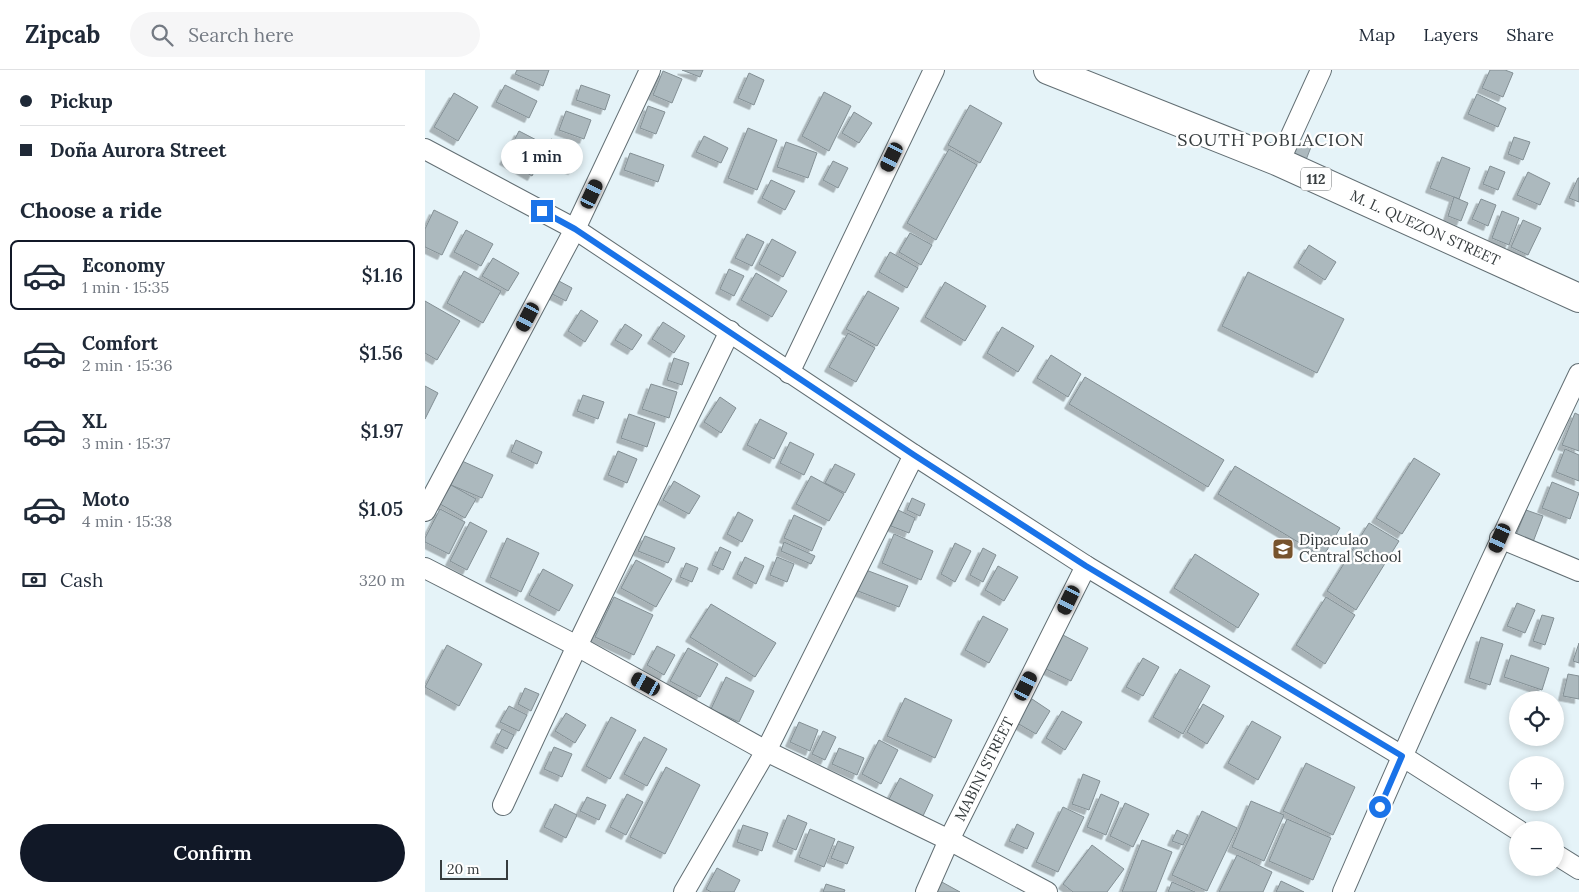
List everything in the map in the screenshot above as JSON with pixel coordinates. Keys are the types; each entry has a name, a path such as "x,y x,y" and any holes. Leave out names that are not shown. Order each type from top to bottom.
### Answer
{"main road":[{"name":"M. L. QUEZON STREET","path":"1048,70 1279,162 1579,298"}],"street":[{"path":"425,511 575,229 650,70"},
{"path":"789,373 934,70"},
{"path":"1279,162 1321,70"},
{"path":"425,149 575,229 730,331 789,373 1086,566 1402,756 1509,824"},
{"path":"503,805 577,646 730,331"},
{"path":"1343,892 1500,538 1579,374"},
{"path":"683,892 766,751 914,455"},
{"path":"1500,538 1579,571"},
{"name":"MABINI STREET","path":"926,892 949,840 1086,566"},
{"path":"425,568 577,646 766,751 949,840 1047,892"},
{"path":"1564,860 1579,869"}],"building":[{"path":"517,70 549,70 543,86 515,74"},
{"path":"682,70 703,70 700,77"},
{"path":"1490,70 1505,70 1513,73 1503,97 1482,88"},
{"path":"663,71 682,79 672,103 653,95"},
{"path":"749,73 764,80 754,105 738,98"},
{"path":"505,85 537,101 529,118 496,102"},
{"path":"581,85 610,95 605,110 576,100"},
{"path":"824,92 851,106 829,151 802,136"},
{"path":"454,93 478,107 458,141 434,127"},
{"path":"1477,94 1506,108 1498,127 1468,114"},
{"path":"970,105 1002,123 980,163 948,145"},
{"path":"648,106 665,112 656,134 640,128"},
{"path":"566,111 591,120 584,139 559,130"},
{"path":"854,112 872,123 859,143 842,133"},
{"path":"748,128 777,140 757,190 728,178"},
{"path":"519,131 548,146 532,176 504,160"},
{"path":"704,136 728,148 721,163 696,152"},
{"path":"1514,137 1530,142 1523,160 1508,154"},
{"path":"551,139 580,150 573,170 544,159"},
{"path":"1294,140 1311,147 1306,160 1288,153"},
{"path":"786,142 817,153 808,178 777,167"},
{"path":"949,149 977,165 936,240 907,223"},
{"path":"630,153 664,165 658,182 624,170"},
{"path":"1442,157 1470,168 1459,199 1430,188"},
{"path":"833,161 848,168 838,188 823,180"},
{"path":"1490,166 1505,172 1498,190 1483,184"},
{"path":"1528,172 1550,183 1540,205 1517,195"},
{"path":"1579,178 1579,202 1569,198"},
{"path":"771,180 795,191 785,210 762,198"},
{"path":"1454,197 1468,203 1461,221 1448,216"},
{"path":"1481,199 1496,205 1488,226 1472,219"},
{"path":"434,210 458,222 442,255 425,247 425,229"},
{"path":"1502,211 1519,218 1509,245 1492,238"},
{"path":"1523,220 1541,228 1528,255 1511,247"},
{"path":"466,230 493,244 481,266 454,252"},
{"path":"910,233 932,245 921,265 899,252"},
{"path":"747,234 764,242 752,266 735,258"},
{"path":"772,239 796,252 783,277 759,264"},
{"path":"1309,245 1336,262 1325,280 1298,263"},
{"path":"890,252 918,268 907,288 879,272"},
{"path":"493,258 519,273 508,291 482,276"},
{"path":"729,269 744,276 734,296 720,289"},
{"path":"464,271 501,291 483,323 447,303"},
{"path":"1248,272 1344,319 1317,373 1222,326"},
{"path":"756,273 787,291 772,317 741,300"},
{"path":"557,280 572,288 566,301 550,293"},
{"path":"945,282 986,306 965,341 925,317"},
{"path":"868,291 899,308 877,346 846,329"},
{"path":"425,301 460,321 437,360 425,353"},
{"path":"581,310 598,321 585,342 568,331"},
{"path":"663,322 685,336 674,353 652,339"},
{"path":"625,324 642,335 632,350 615,340"},
{"path":"1002,327 1034,346 1018,372 987,353"},
{"path":"848,333 875,348 856,382 829,367"},
{"path":"1051,355 1081,374 1068,397 1037,378"},
{"path":"674,358 689,363 682,385 667,380"},
{"path":"1085,377 1224,460 1208,487 1069,404"},
{"path":"651,384 677,392 669,418 642,409"},
{"path":"425,386 438,393 425,419"},
{"path":"583,395 604,402 598,419 577,411"},
{"path":"720,397 736,408 721,433 704,422"},
{"path":"1575,413 1579,415 1579,451 1562,445"},
{"path":"629,414 655,423 647,447 621,438"},
{"path":"760,419 787,433 774,459 747,445"},
{"path":"516,440 542,452 537,464 511,452"},
{"path":"790,442 814,454 804,475 780,463"},
{"path":"1565,449 1579,455 1579,481 1556,472"},
{"path":"618,451 637,459 627,483 608,475"},
{"path":"1414,458 1440,474 1402,534 1376,518"},
{"path":"462,461 493,475 482,498 451,485"},
{"path":"835,464 855,474 845,493 825,483"},
{"path":"1235,466 1340,528 1323,557 1218,494"},
{"path":"811,476 844,494 829,521 796,504"},
{"path":"674,481 700,496 689,514 663,500"},
{"path":"1552,482 1579,493 1570,519 1542,508"},
{"path":"451,485 476,499 465,518 440,504"},
{"path":"912,498 925,504 920,516 907,510"},
{"path":"440,509 465,522 449,554 425,542 425,538"},
{"path":"898,510 915,518 909,533 891,526"},
{"path":"1526,510 1543,516 1533,542 1516,535"},
{"path":"738,512 753,520 742,542 727,534"},
{"path":"794,515 822,528 812,551 784,538"},
{"path":"470,522 487,531 467,570 450,561"},
{"path":"1369,523 1399,541 1356,610 1327,591"},
{"path":"894,534 933,551 921,580 882,563"},
{"path":"645,536 675,548 668,563 638,551"},
{"path":"507,538 539,553 521,592 490,577"},
{"path":"784,542 815,556 811,564 781,551"},
{"path":"955,543 971,551 955,582 941,574"},
{"path":"720,547 731,552 723,570 712,565"},
{"path":"983,548 996,555 983,582 970,575"},
{"path":"1195,554 1259,594 1238,628 1174,588"},
{"path":"745,557 764,566 756,584 737,574"},
{"path":"777,557 794,564 787,582 770,575"},
{"path":"636,560 672,579 656,607 621,588"},
{"path":"686,563 698,568 692,582 680,577"},
{"path":"998,566 1018,577 1004,601 985,590"},
{"path":"543,569 573,585 559,611 529,595"},
{"path":"866,570 908,586 899,607 858,591"},
{"path":"614,597 653,615 634,655 595,637"},
{"path":"1326,597 1355,615 1325,664 1296,645"},
{"path":"1517,603 1535,610 1525,633 1507,626"},
{"path":"711,604 776,643 755,677 690,637"},
{"path":"1542,615 1554,618 1545,645 1533,641"},
{"path":"983,616 1008,629 989,663 965,650"},
{"path":"1061,634 1088,648 1071,681 1044,668"},
{"path":"1481,637 1503,644 1490,685 1469,678"},
{"path":"1579,643 1579,663 1573,661"},
{"path":"447,645 482,664 459,706 425,687"},
{"path":"657,646 675,655 664,675 647,665"},
{"path":"688,648 718,664 700,697 670,681"},
{"path":"1511,655 1549,668 1542,690 1504,677"},
{"path":"1143,658 1159,667 1143,696 1126,687"},
{"path":"1180,669 1210,686 1183,734 1153,717"},
{"path":"1568,674 1579,676 1579,699 1564,696"},
{"path":"726,677 754,691 739,722 711,709"},
{"path":"525,688 539,694 531,711 518,704"},
{"path":"905,698 952,720 935,758 887,736"},
{"path":"1032,699 1050,711 1036,734 1017,723"},
{"path":"1203,704 1224,716 1207,744 1187,732"},
{"path":"509,706 527,715 519,731 500,722"},
{"path":"1062,711 1082,722 1065,750 1046,738"},
{"path":"566,713 586,725 575,743 555,731"},
{"path":"611,717 636,730 610,779 586,766"},
{"path":"1252,721 1281,737 1258,780 1228,763"},
{"path":"799,722 818,730 810,751 790,742"},
{"path":"502,729 514,735 507,749 495,743"},
{"path":"823,731 836,737 825,760 812,754"},
{"path":"644,737 667,749 647,786 624,774"},
{"path":"879,740 898,750 881,784 862,774"},
{"path":"554,747 572,754 562,777 544,769"},
{"path":"839,748 864,758 857,775 832,764"},
{"path":"1306,763 1355,787 1333,835 1283,811"},
{"path":"666,767 700,785 665,854 630,837"},
{"path":"1083,774 1100,781 1089,810 1072,804"},
{"path":"900,778 933,795 922,818 888,801"},
{"path":"627,794 643,802 626,835 610,827"},
{"path":"1101,794 1119,802 1106,835 1087,827"},
{"path":"587,797 606,805 599,820 580,811"},
{"path":"1251,801 1284,815 1264,861 1232,847"},
{"path":"1125,803 1149,814 1133,847 1110,836"},
{"path":"555,804 577,815 566,838 544,827"},
{"path":"1063,807 1084,817 1058,872 1036,862"},
{"path":"1202,811 1237,828 1207,891 1172,875"},
{"path":"788,815 807,823 796,850 777,842"},
{"path":"1287,819 1331,838 1313,880 1269,861"},
{"path":"1017,824 1034,833 1027,849 1009,841"},
{"path":"743,825 768,833 762,851 737,842"},
{"path":"810,829 835,839 824,867 799,857"},
{"path":"1177,830 1188,835 1183,845 1172,841"},
{"path":"1142,840 1172,852 1156,892 1122,892"},
{"path":"838,841 854,847 847,864 831,858"},
{"path":"1092,845 1124,869 1107,892 1073,892 1063,884"},
{"path":"1237,855 1272,872 1263,892 1219,892"},
{"path":"717,868 740,880 734,892 711,892 706,889"},
{"path":"940,881 960,892 934,892"},
{"path":"1281,881 1304,892 1276,892"},
{"path":"1172,882 1195,892 1168,892"},
{"path":"826,884 845,890 844,892 823,892"}],"place":[{"name":"Dipaculao Central School","path":"1283,549"}],"district":[{"name":"SOUTH POBLACION","path":"1271,140"}],"route":[{"path":"542,211 575,229 730,331 789,373 1086,566 1402,756 1380,807"}]}
